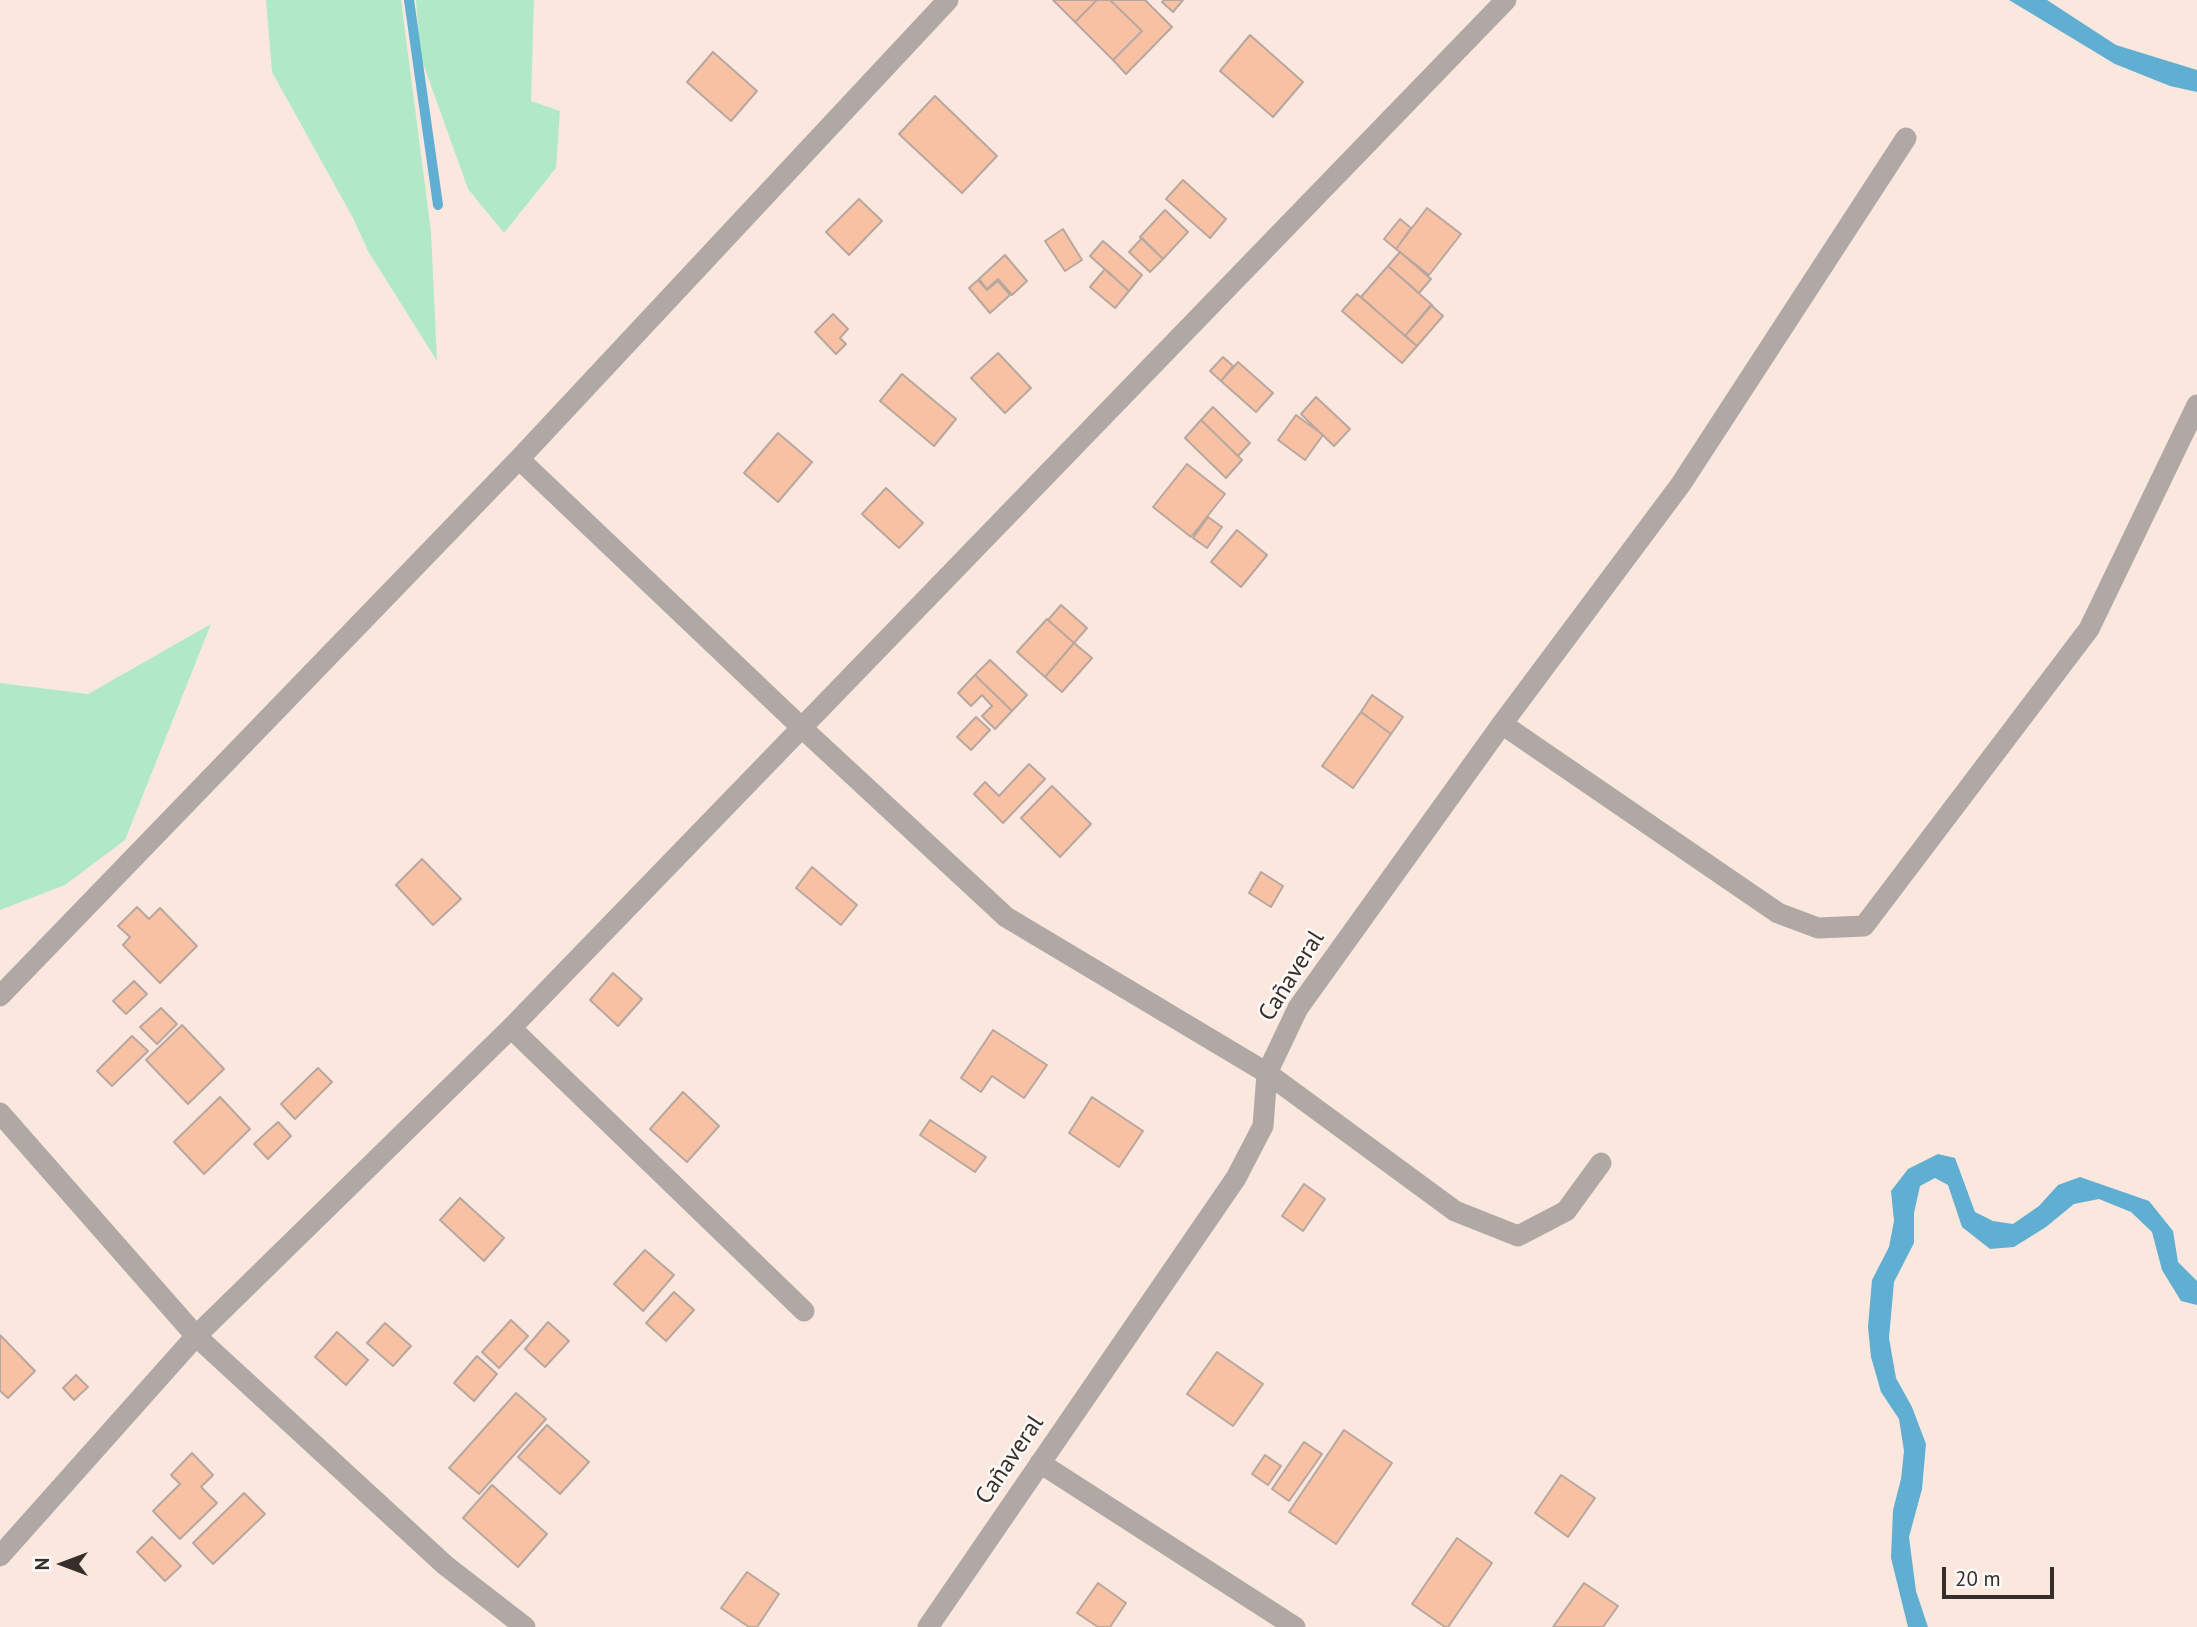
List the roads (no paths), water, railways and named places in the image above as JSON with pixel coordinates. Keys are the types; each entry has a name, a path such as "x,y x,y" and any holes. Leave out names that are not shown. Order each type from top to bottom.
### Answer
{"street":[{"path":"0,996 519,459 948,0"},
{"path":"0,1556 196,1336 511,1028 1506,0"},
{"name":"Cañaveral","path":"928,1627 1236,1178 1263,1126 1267,1073 1297,1008 1502,724 1681,484 1906,138"},
{"path":"1502,724 1778,913 1818,928 1864,926 2089,629 2197,405"},
{"path":"519,459 1006,917 1267,1073 1455,1211 1518,1236 1566,1211 1601,1163"},
{"path":"511,1028 804,1311"},
{"path":"0,1112 196,1336 445,1565 524,1627"},
{"path":"1040,1463 1294,1627"}],"water":[{"path":"2009,0 2047,0 2116,45 2197,70 2197,92 2170,86 2115,64"},
{"path":"1938,1154 1955,1158 1975,1212 1993,1221 2013,1224 2039,1206 2058,1185 2080,1177 2149,1201 2173,1231 2178,1262 2197,1281 2197,1305 2181,1301 2162,1270 2152,1232 2131,1212 2099,1199 2074,1204 2046,1227 2014,1247 1990,1249 1962,1227 1948,1185 1935,1178 1920,1186 1914,1213 1914,1243 1894,1282 1889,1338 1896,1378 1912,1407 1926,1444 1922,1489 1909,1537 1916,1591 1928,1627 1908,1627 1891,1558 1893,1510 1901,1479 1904,1451 1899,1419 1881,1392 1871,1357 1868,1327 1872,1280 1889,1247 1894,1221 1891,1191 1908,1169"}],"waterway":[{"path":"409,0 438,205"}]}
